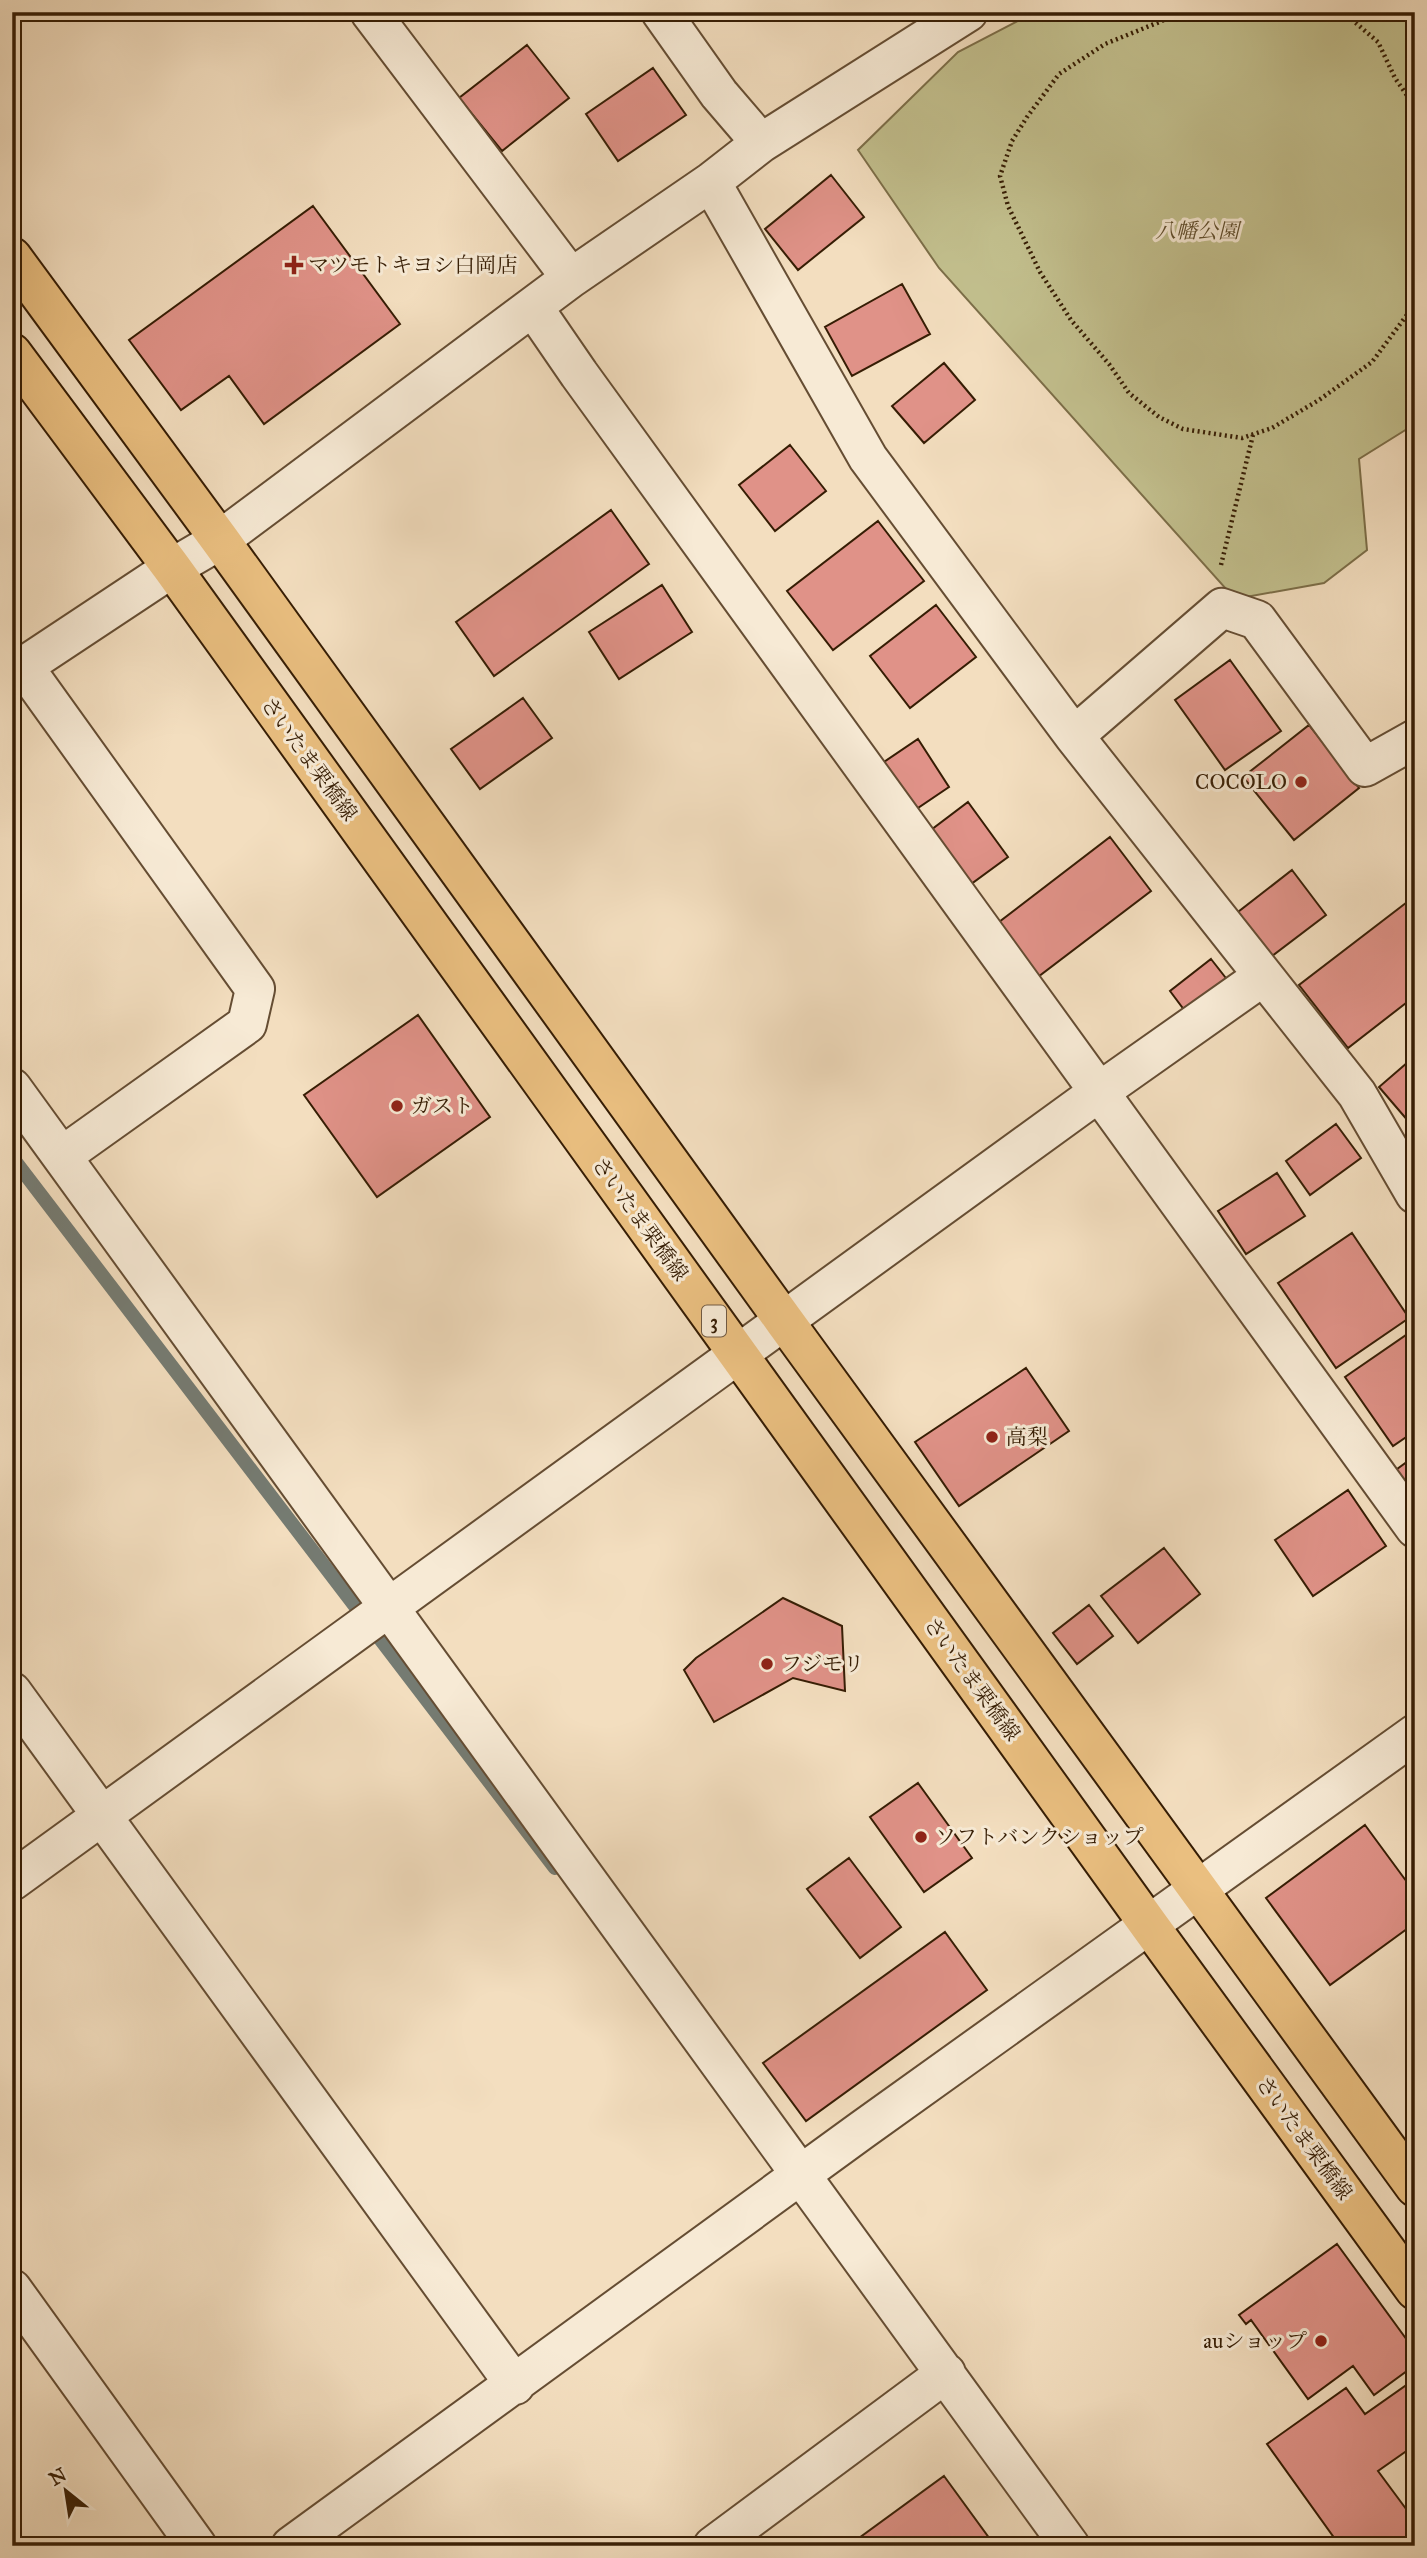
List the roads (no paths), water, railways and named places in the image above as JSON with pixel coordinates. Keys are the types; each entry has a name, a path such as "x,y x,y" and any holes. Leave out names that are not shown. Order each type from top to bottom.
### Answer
{"main road":[{"path":"12,257 1415,2187"},
{"name":"さいたま栗橋線","path":"12,353 172,568 1415,2290"}],"street":[{"path":"370,12 571,278"},
{"path":"660,12 719,94 761,143"},
{"path":"62,1156 247,1024 255,989 18,671 172,568 220,540 571,278 711,182 761,143 951,16"},
{"path":"711,182 868,458 1074,736 1357,1094 1415,1194"},
{"path":"533,307 1415,1528"},
{"path":"1074,736 1222,608 1257,620 1365,768 1415,738"},
{"path":"12,1881 1099,1092 1262,977"},
{"path":"12,1088 1070,2546"},
{"path":"12,1692 515,2385"},
{"path":"291,2546 1199,1889 1409,1749"},
{"path":"12,2289 197,2546"},
{"path":"713,2546 752,2534 946,2373"}],"waterway":[{"path":"12,1157 555,1868"}],"place":[{"name":"マツモトキヨシ白岡店","path":"294,265"},
{"name":"COCOLO","path":"1301,782"},
{"name":"ガスト","path":"397,1106"},
{"name":"高梨","path":"992,1437"},
{"name":"フジモリ","path":"767,1664"},
{"name":"ソフトバンクショップ","path":"921,1837"},
{"name":"auショップ","path":"1321,2341"}],"park label":[{"name":"八幡公園","path":"1197,231"}]}
